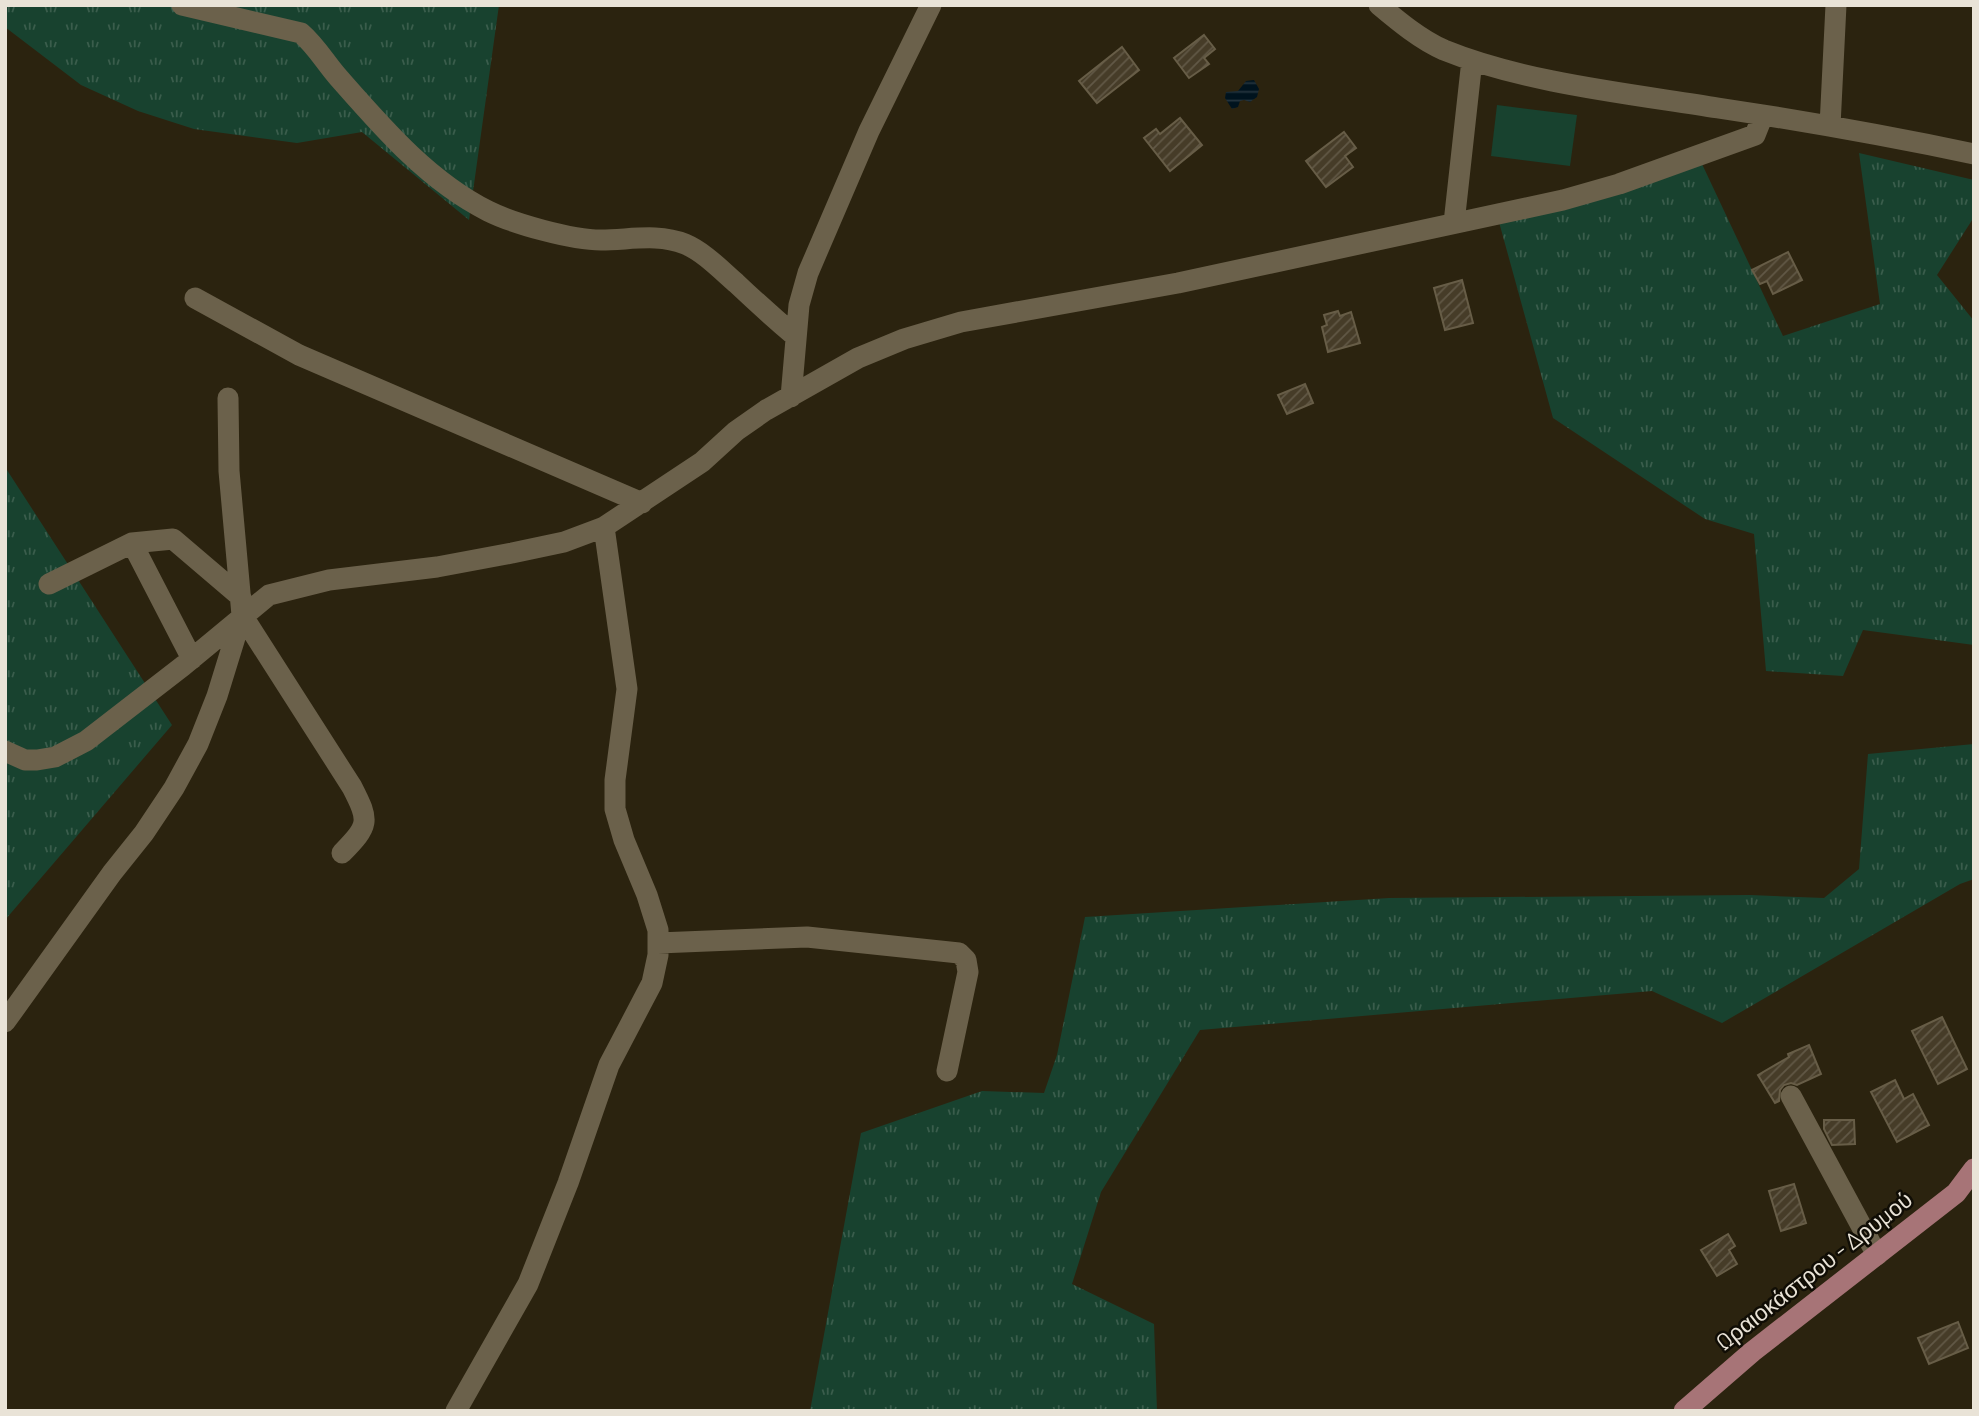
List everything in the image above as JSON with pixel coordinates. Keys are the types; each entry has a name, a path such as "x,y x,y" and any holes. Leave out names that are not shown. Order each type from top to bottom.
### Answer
{"main road":[{"name":"Ωραιοκάστρου - Δρυμού","path":"1684,1411 1752,1352 1956,1192 1974,1169"}],"street":[{"path":"183,5 301,33 315,45 333,72 398,143 447,185 489,212 577,238 600,240 644,237 685,244 720,269 795,336"},
{"path":"791,397 799,305 808,273 869,131 932,5"},
{"path":"1379,5 1398,21 1442,48 1472,60 1546,79 1830,126 1974,154"},
{"path":"1830,126 1836,5"},
{"path":"1454,223 1472,60"},
{"path":"5,751 25,760 55,757 86,741 192,659 242,606 269,595 329,580 437,567 512,553 564,542 604,527 702,462 736,431 766,410 858,358 904,339 961,322 1178,283 1563,200 1619,184 1755,135 1763,115"},
{"path":"195,298 299,355 642,503"},
{"path":"5,1022 174,788 198,744 217,696 242,606 229,471 228,398"},
{"path":"456,1411 528,1284 568,1183 609,1065 652,983 658,955 658,930 615,809 615,780 627,689 604,527"},
{"path":"49,584 132,543 173,539 242,606 352,787 365,813 363,829 342,853"},
{"path":"132,543 192,659"},
{"path":"658,943 807,937 959,953 966,960 968,972 947,1071"},
{"path":"1791,1096 1877,1255"}],"green space":[{"path":"5,5 499,5 469,220 362,132 297,143 194,129 138,111 81,85 5,27"},
{"path":"1497,105 1577,115 1570,166 1491,156"},
{"path":"1859,153 1974,180 1974,217 1937,275 1974,321 1974,645 1863,630 1843,676 1766,671 1754,534 1705,519 1553,418 1499,222 1702,164 1783,336 1880,304"},
{"path":"5,467 172,725 5,920"},
{"path":"1974,744 1974,879 1960,884 1722,1023 1652,991 1200,1030 1101,1192 1072,1284 1154,1324 1157,1411 810,1411 861,1133 982,1091 1044,1093 1057,1055 1085,917 1389,898 1750,895 1824,898 1859,869 1868,754"}],"water":[{"path":"1254,80 1259,89 1257,97 1250,102 1240,101 1238,107 1232,109 1225,98 1226,92 1238,91 1246,81"}],"building":[{"path":"1204,35 1215,49 1204,58 1209,64 1189,78 1174,58"},
{"path":"1122,47 1139,70 1097,103 1079,81"},
{"path":"1180,118 1202,145 1170,171 1144,138 1156,129 1160,134"},
{"path":"1344,132 1356,148 1345,156 1353,167 1326,187 1306,161"},
{"path":"1788,252 1802,280 1773,294 1767,281 1760,284 1752,270"},
{"path":"1462,280 1473,323 1445,330 1434,288"},
{"path":"1338,311 1340,316 1351,312 1360,343 1328,352 1322,327 1327,325 1324,315"},
{"path":"1305,384 1313,403 1287,414 1278,395"},
{"path":"1942,1017 1967,1069 1938,1084 1912,1031"},
{"path":"1809,1045 1821,1074 1797,1085 1784,1085 1780,1090 1779,1101 1775,1103 1758,1075 1789,1057 1788,1054"},
{"path":"1895,1080 1904,1099 1913,1094 1929,1125 1897,1142 1871,1092"},
{"path":"1824,1120 1854,1120 1855,1144 1832,1145 1824,1129"},
{"path":"1794,1184 1806,1223 1781,1231 1769,1191"},
{"path":"1728,1234 1735,1246 1729,1250 1737,1264 1717,1276 1701,1250"},
{"path":"1958,1322 1968,1348 1929,1364 1918,1338"}]}
